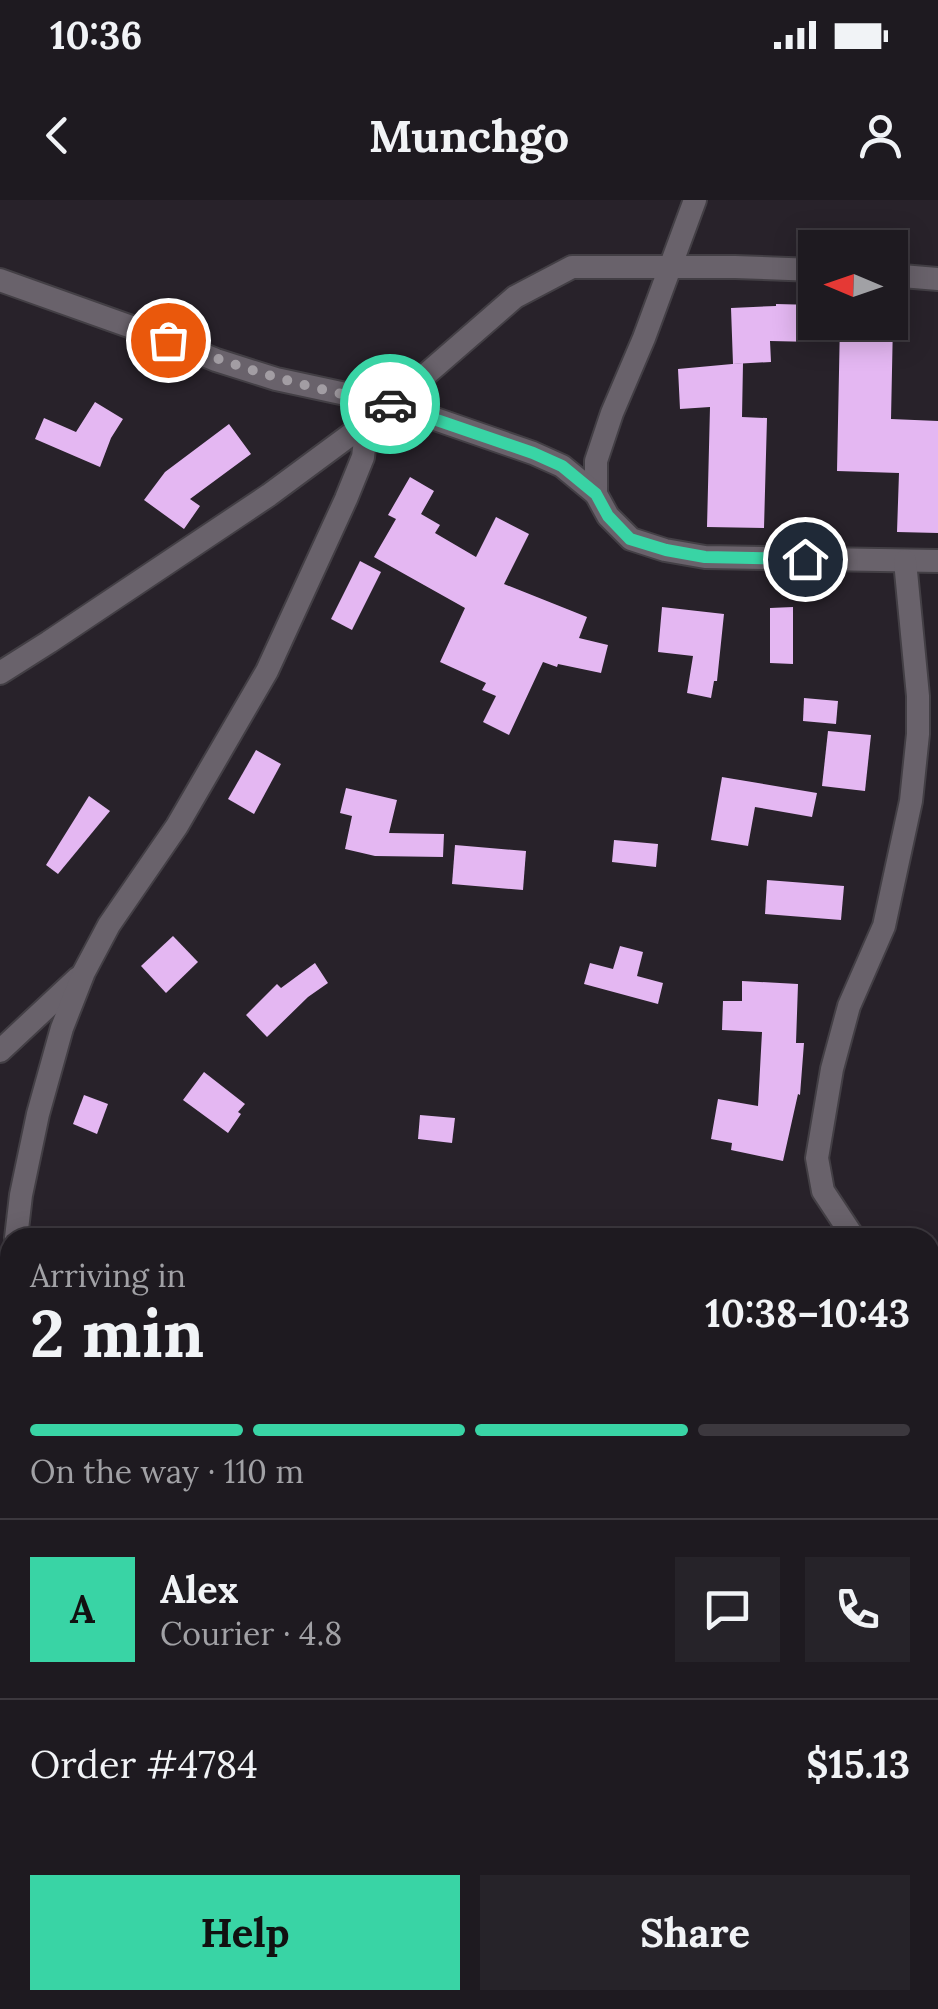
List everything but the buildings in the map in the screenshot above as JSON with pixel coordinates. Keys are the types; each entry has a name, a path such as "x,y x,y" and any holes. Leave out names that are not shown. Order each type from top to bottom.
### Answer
{"street":[{"path":"596,494 596,461 695,200"},
{"path":"0,672 269,495 392,404 516,297 572,268 798,269"},
{"path":"908,276 938,278"},
{"path":"0,280 216,360 331,393 392,404 533,453 562,466 596,494 608,516 630,539 666,550 705,557 938,562"},
{"path":"17,1228 38,1114 62,1028 84,972 268,671 363,457 367,422"},
{"path":"848,1228 824,1191 817,1158 832,1068 849,1006 884,926 912,802 918,696 905,561"},
{"path":"0,1050 84,972"}],"way so far":[{"path":"168,340 276,379 390,404"}],"route":[{"path":"390,404 562,466 596,494 608,516 630,539 705,557 805,559"}]}
